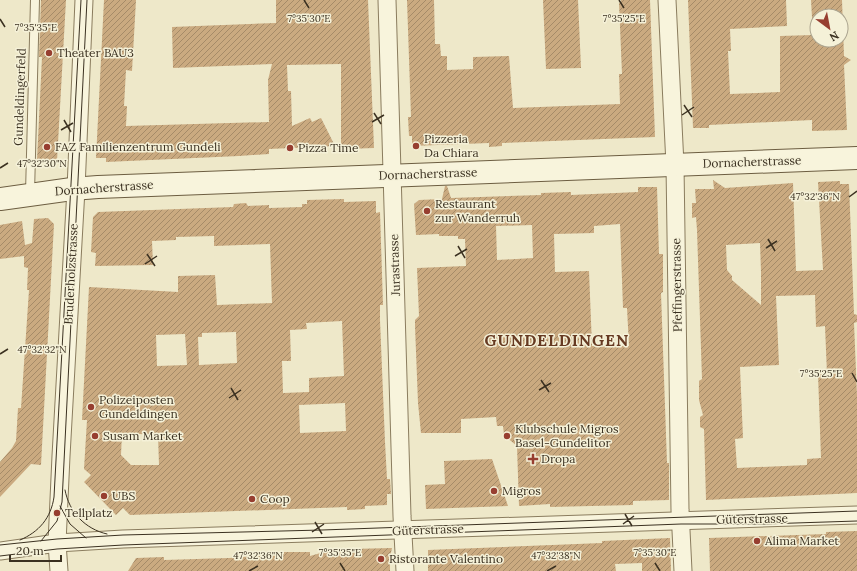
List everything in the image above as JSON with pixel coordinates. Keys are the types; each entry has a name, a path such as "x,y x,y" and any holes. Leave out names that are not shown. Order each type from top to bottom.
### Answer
{"main road":[{"name":"Dornacherstrasse","path":"0,199 76,189 393,175 857,158"}],"street":[{"name":"Bruderholzstrasse","path":"59,571 57,543 76,189 84,0"},
{"name":"Jurastrasse","path":"387,0 403,531 406,571"},
{"name":"Pfeffingerstrasse","path":"667,0 675,165 683,571"},
{"name":"Güterstrasse","path":"0,551 57,543 123,539 857,515"}],"lane":[{"name":"Gundeldingerfeld","path":"30,195 35,0"}],"building":[{"path":"41,0 66,0 57,161 37,160 42,57 39,57"},
{"path":"104,0 136,0 132,71 126,70 124,106 127,106 126,126 269,122 268,80 272,64 173,68 172,27 276,23 276,0 368,0 374,148 347,149 341,144 341,64 287,65 288,91 291,91 292,126 310,118 312,122 321,118 335,146 269,149 269,154 239,156 106,162 106,158 96,158"},
{"path":"407,0 434,0 435,44 440,44 441,56 447,56 447,70 473,69 473,57 509,56 513,108 620,104 619,74 622,74 619,3 621,3 621,0 650,0 655,137 502,143 502,146 489,147 489,143 412,146 412,136 409,136 408,117 411,117"},
{"path":"543,0 578,0 581,68 546,69"},
{"path":"688,0 786,0 787,26 730,29 731,51 728,51 730,94 780,92 780,36 809,35 809,48 844,48 844,56 851,60 844,65 847,130 812,131 812,120 709,125 709,128 693,128"},
{"path":"811,0 842,0 842,8 811,8"},
{"path":"713,180 725,188 793,183 796,271 823,270 818,182 840,181 840,184 849,184 854,314 857,315 857,322 854,323 857,396 857,493 706,500 704,429 700,427 700,417 703,415 699,400 699,381 702,379 697,230 696,217 692,218 692,203 696,203 695,189 714,189","holes":["760,243 761,272 761,305 732,280 732,276 727,270 726,245","815,295 816,327 825,326 827,374 818,374 821,458 807,459 807,465 737,468 735,439 743,438 740,367 779,365 776,296"]},
{"path":"445,186 447,186 451,198 541,195 541,193 571,192 571,195 638,192 638,187 657,187 659,254 663,254 663,292 661,293 667,463 669,463 669,500 633,501 633,505 550,507 550,504 519,506 517,446 504,435 503,426 497,426 496,417 461,419 461,433 421,433 418,403 415,326 415,320 419,316 417,268 466,266 465,239 458,239 458,236 439,236 439,234 416,235 414,204 419,200 442,199","holes":["620,224 623,308 627,308 629,346 592,346 589,271 555,272 554,234 594,233 594,226","532,225 533,258 497,260 496,226"]},
{"path":"344,199 344,202 376,201 376,213 380,212 383,305 380,305 380,320 387,479 390,479 391,494 387,494 387,505 365,506 365,509 347,510 347,507 130,515 123,508 116,515 84,482 91,475 84,469 87,420 82,420 89,287 178,292 178,276 215,275 217,305 272,303 270,244 214,246 214,236 176,237 176,240 152,241 153,265 95,266 96,253 91,252 93,217 98,212 233,207 234,204 246,203 248,206 269,205 269,208 302,207 302,204 307,204 307,200","holes":["342,321 344,376 309,378 309,392 283,393 282,361 291,361 290,330 307,329 306,323","236,332 237,363 199,365 198,337 202,337 202,333","185,334 187,365 157,366 156,335","345,403 346,431 300,433 299,405","122,433 158,435 159,465 131,465 121,455"]},
{"path":"48,218 54,224 41,465 31,464 0,497 0,462 16,441 18,408 21,408 29,290 27,290 28,268 24,267 24,256 0,259 0,225 22,221 25,245 32,243 34,219"},
{"path":"492,459 508,506 426,509 425,485 445,484 444,461"},
{"path":"857,531 857,571 710,571 709,538 826,534 826,532"},
{"path":"670,538 671,571 642,571 642,563 615,564 616,571 428,571 428,550 602,543 602,541"},
{"path":"392,548 390,557 390,571 128,571 136,558 164,557 164,560 229,558 284,554 284,552 310,552 310,556 331,550 336,552 351,549"}],"tram line":[{"path":"20,540 33,533 47,518 54,497 81,0"},
{"path":"41,541 57,521 62,502 87,0"},
{"path":"65,490 70,505 79,518 85,524 99,532 107,534"},
{"path":"60,506 70,524 86,538"},
{"path":"0,545 57,539 123,535 322,530 857,511"},
{"path":"0,556 57,549 123,545 681,524 764,524 857,521"}],"place":[{"name":"Theater BAU3","path":"49,53"},
{"name":"Pizzeria Da Chiara","path":"416,146"},
{"name":"FAZ Familienzentrum Gundeli","path":"47,147"},
{"name":"Pizza Time","path":"290,148"},
{"name":"Restaurant zur Wanderruh","path":"427,211"},
{"name":"Polizeiposten Gundeldingen","path":"91,407"},
{"name":"Susam Market","path":"95,436"},
{"name":"Klubschule Migros Basel-Gundelitor","path":"507,436"},
{"name":"Dropa","path":"533,459"},
{"name":"Migros","path":"494,491"},
{"name":"UBS","path":"104,496"},
{"name":"Coop","path":"252,499"},
{"name":"Tellplatz","path":"57,513"},
{"name":"Alima Market","path":"757,541"},
{"name":"Ristorante Valentino","path":"381,559"}],"district":[{"name":"GUNDELDINGEN","path":"557,340"}]}
